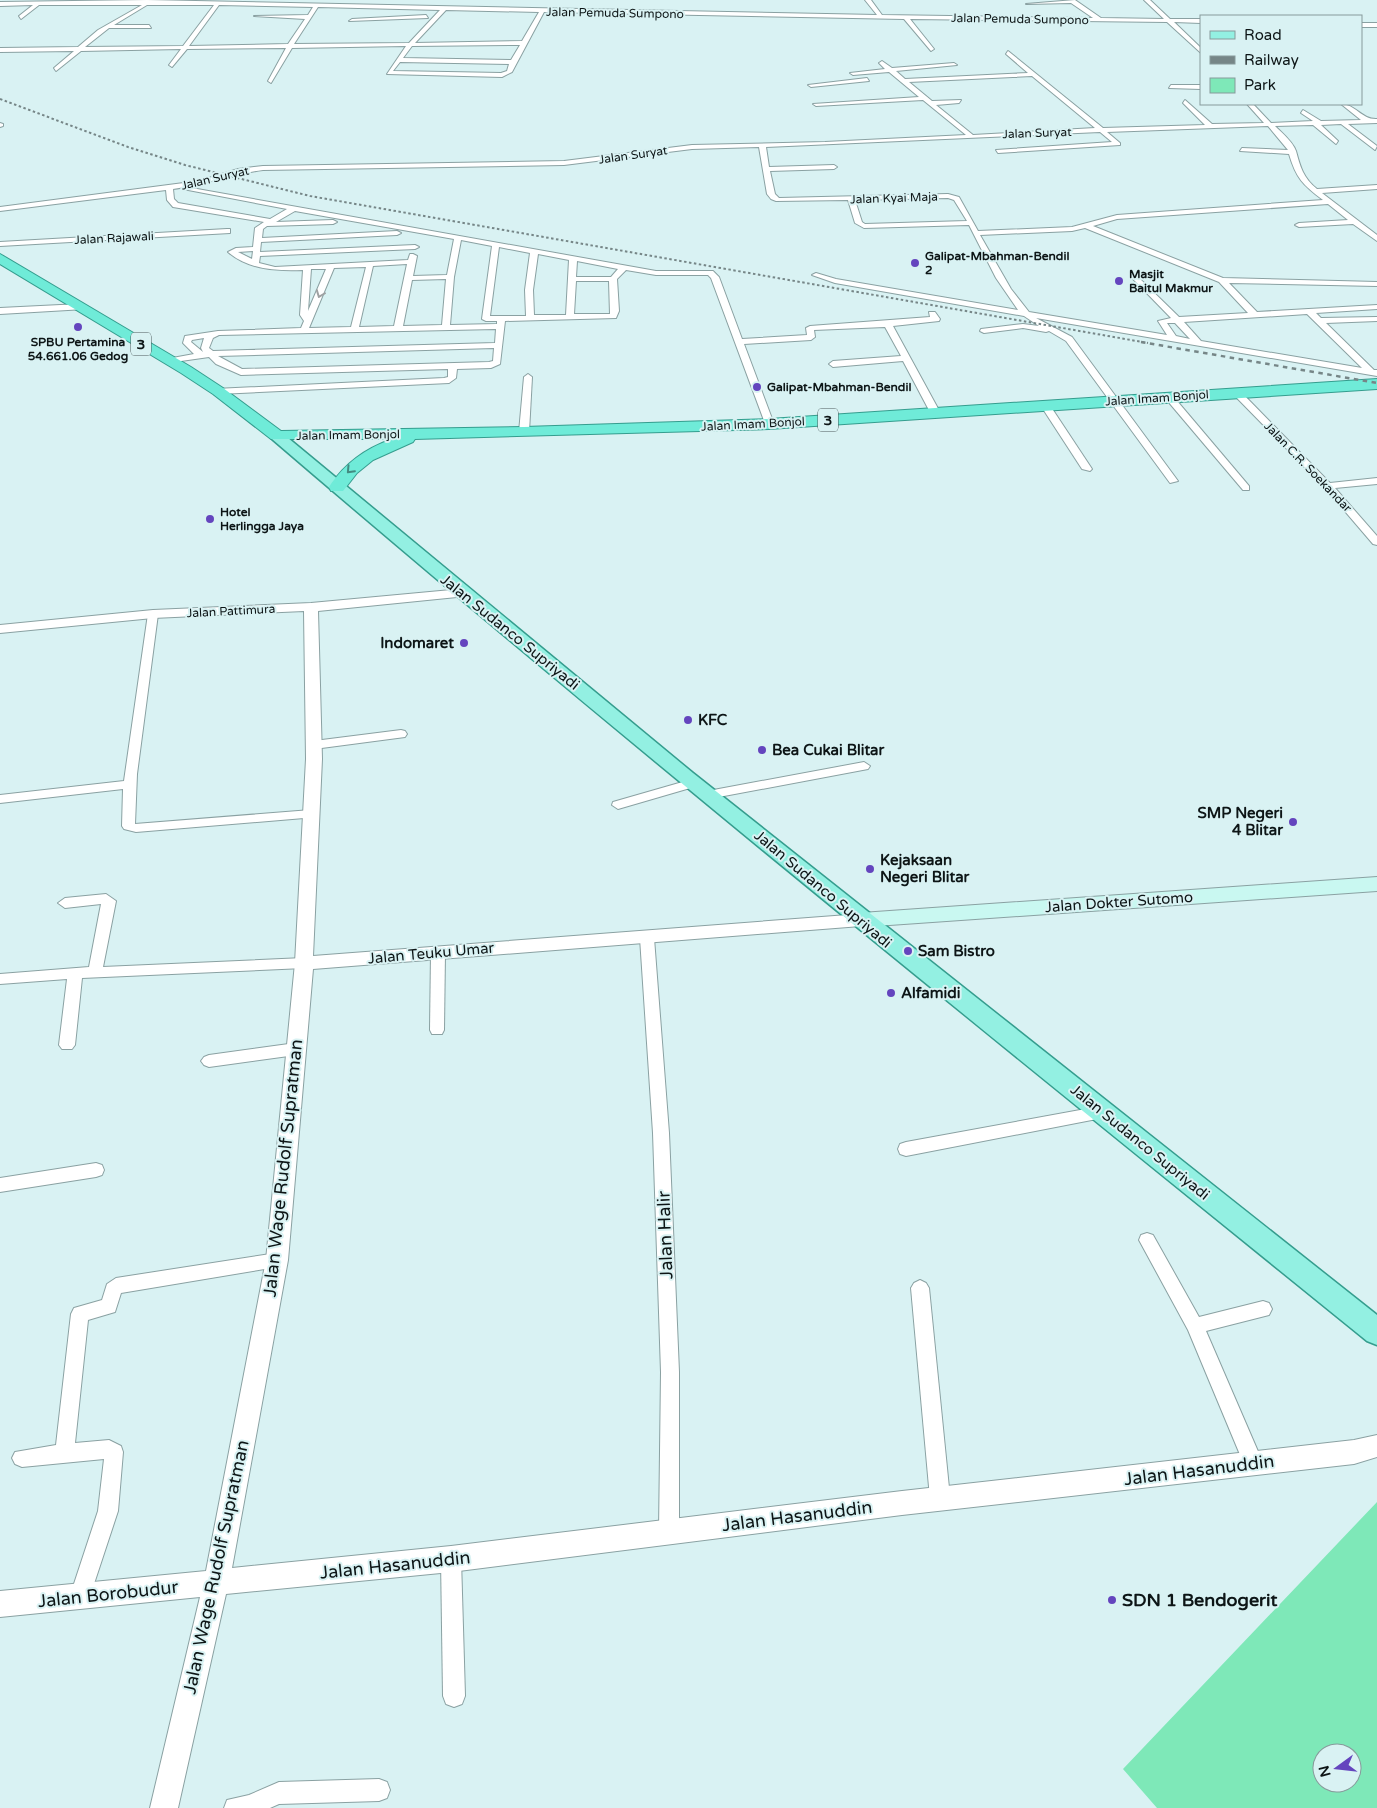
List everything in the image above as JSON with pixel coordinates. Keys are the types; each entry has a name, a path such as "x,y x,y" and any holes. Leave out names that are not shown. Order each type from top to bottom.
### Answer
{"highway":[{"name":"3","path":"0,258 173,361 218,391 278,436"},
{"name":"Jalan Imam Bonjol","path":"278,436 524,432 770,424 1237,393 1375,376"},
{"path":"337,487 347,472 374,453 408,438 431,434"}],"main road":[{"name":"Jalan Sudanco Supriyadi","path":"278,436 462,593 701,789 1377,1332"},
{"name":"Jalan Dokter Sutomo","path":"862,920 1377,884"}],"street":[{"path":"264,4 269,0"},
{"path":"500,10 506,0"},
{"path":"868,0 881,17"},
{"path":"1148,0 1200,49"},
{"path":"1028,4 1072,1 1100,20"},
{"path":"21,17 41,2"},
{"name":"Jalan Pemuda Sumpono","path":"0,4 41,2 218,3 542,11 1200,22"},
{"path":"56,69 76,50 107,27 143,7 147,2"},
{"path":"172,65 218,3"},
{"path":"271,81 290,46 317,5"},
{"path":"444,9 411,44 390,73 502,75 509,72 542,11"},
{"path":"257,16 308,17"},
{"path":"352,21 436,17"},
{"path":"906,17 930,49"},
{"path":"1362,24 1377,25"},
{"path":"107,27 149,27"},
{"path":"0,50 525,43"},
{"path":"998,151 1118,144 1008,53"},
{"path":"398,60 513,62"},
{"path":"882,63 971,136"},
{"path":"853,73 954,65"},
{"path":"892,78 1033,74"},
{"path":"811,85 875,80"},
{"path":"1171,87 1200,87"},
{"path":"816,104 926,98"},
{"path":"934,104 958,101"},
{"path":"1185,102 1210,126"},
{"path":"1251,105 1294,152 1300,177 1328,202 1377,239"},
{"path":"1345,105 1368,122"},
{"path":"1303,112 1318,123 1336,142"},
{"path":"1343,122 1375,148"},
{"path":"1270,124 1377,122"},
{"name":"Jalan Suryat","path":"0,209 171,187 214,180 238,171 263,168 564,163 678,148 825,144 1101,130 1270,124"},
{"name":"Jalan Kyai Maja","path":"762,146 771,194 773,198 778,200 954,196 972,223 975,233 1026,312 1038,322 1051,327 1069,339 1173,481"},
{"path":"1242,150 1294,152"},
{"path":"766,169 834,167"},
{"path":"1314,190 1377,186"},
{"path":"359,221 267,222 234,214 187,208 173,203 171,187 624,268 662,274 700,272 712,275 740,342 770,424"},
{"path":"851,199 859,223 864,226 972,223"},
{"path":"975,233 1065,230 1117,217 1328,202"},
{"path":"187,208 191,216 234,214"},
{"path":"255,264 259,228 294,208"},
{"path":"1299,225 1354,222"},
{"path":"1090,225 1222,280 1377,284"},
{"name":"Jalan Rajawali","path":"0,244 227,231"},
{"path":"398,328 418,232"},
{"path":"411,262 268,269 232,252 236,250 418,232"},
{"path":"446,327 450,277 458,239"},
{"path":"486,322 496,245"},
{"path":"256,248 415,247"},
{"path":"530,318 529,290 534,252"},
{"path":"570,317 573,259"},
{"path":"354,330 370,264"},
{"path":"304,331 331,266"},
{"path":"307,320 304,315 308,267"},
{"path":"501,322 499,345 494,364 241,372 201,355 187,343 188,338 213,334 446,327 530,318 613,316 615,312 613,280 624,268"},
{"path":"816,276 835,281 1198,342 1375,376"},
{"path":"407,278 450,277"},
{"path":"1136,277 1198,342"},
{"path":"571,280 613,280"},
{"path":"1222,280 1255,315"},
{"path":"0,311 81,307"},
{"path":"1173,338 1162,321 1377,307"},
{"path":"1308,311 1375,376"},
{"path":"740,342 811,337 810,328 936,320 932,314"},
{"path":"1319,321 1377,318"},
{"path":"888,324 936,414"},
{"path":"984,331 1023,326 1046,330 1051,327"},
{"path":"358,384 370,329"},
{"path":"201,355 206,342 213,334"},
{"path":"173,361 201,355 499,345"},
{"path":"834,364 906,358"},
{"path":"218,391 446,380 452,378 453,366"},
{"path":"524,432 528,377"},
{"name":"Jalan C.R. Soekandar","path":"1237,393 1328,486 1377,542"},
{"path":"1169,397 1246,488"},
{"path":"1046,406 1087,469"},
{"path":"1328,486 1377,481"},
{"name":"Jalan Pattimura","path":"0,629 154,614 311,607 462,593"},
{"name":"Jalan Wage Rudolf Supratman","path":"164,1808 216,1583 277,1260 304,963 314,745 311,607"},
{"path":"154,614 131,784 129,826 136,828 311,814"},
{"path":"314,745 401,734"},
{"path":"618,805 701,789 864,766"},
{"path":"0,799 131,784"},
{"path":"65,903 106,899 109,901 95,972"},
{"name":"Jalan Teuku Umar","path":"0,979 75,973 304,963 862,920"},
{"name":"Jalan Halir","path":"647,938 661,1133 670,1372 668,1532"},
{"path":"437,1030 438,953"},
{"path":"68,1045 75,973"},
{"path":"209,1061 296,1049"},
{"path":"906,1148 1102,1112"},
{"path":"0,1185 96,1170"},
{"path":"1146,1240 1195,1326 1253,1462"},
{"path":"65,1453 80,1314 109,1306 112,1289 116,1286 277,1260"},
{"path":"920,1288 940,1498"},
{"path":"1195,1326 1263,1309"},
{"name":"Jalan Hasanuddin","path":"216,1583 451,1559 940,1498 1099,1482 1253,1462 1354,1452 1377,1446"},
{"path":"22,1458 109,1449 114,1452 108,1511 80,1596"},
{"path":"451,1559 454,1696"},
{"name":"Jalan Borobudur","path":"0,1604 216,1583"},
{"path":"235,1808 249,1806 279,1793 380,1790"}],"green space":[{"path":"1377,1502 1377,1808 1157,1808 1123,1769"}],"railway":[{"path":"0,99 128,147 185,165 310,196 1148,343"},
{"path":"1141,342 1377,383"}],"place":[{"name":"Galipat-Mbahman-Bendil 2","path":"915,263"},
{"name":"Masjit Baitul Makmur","path":"1119,281"},
{"name":"SPBU Pertamina 54.661.06 Gedog","path":"78,327"},
{"name":"Galipat-Mbahman-Bendil","path":"757,387"},
{"name":"Hotel Herlingga Jaya","path":"210,519"},
{"name":"Indomaret","path":"464,643"},
{"name":"KFC","path":"688,720"},
{"name":"Bea Cukai Blitar","path":"762,750"},
{"name":"SMP Negeri 4 Blitar","path":"1293,822"},
{"name":"Kejaksaan Negeri Blitar","path":"870,869"},
{"name":"Sam Bistro","path":"908,951"},
{"name":"Alfamidi","path":"891,993"},
{"name":"SDN 1 Bendogerit","path":"1112,1600"}]}
